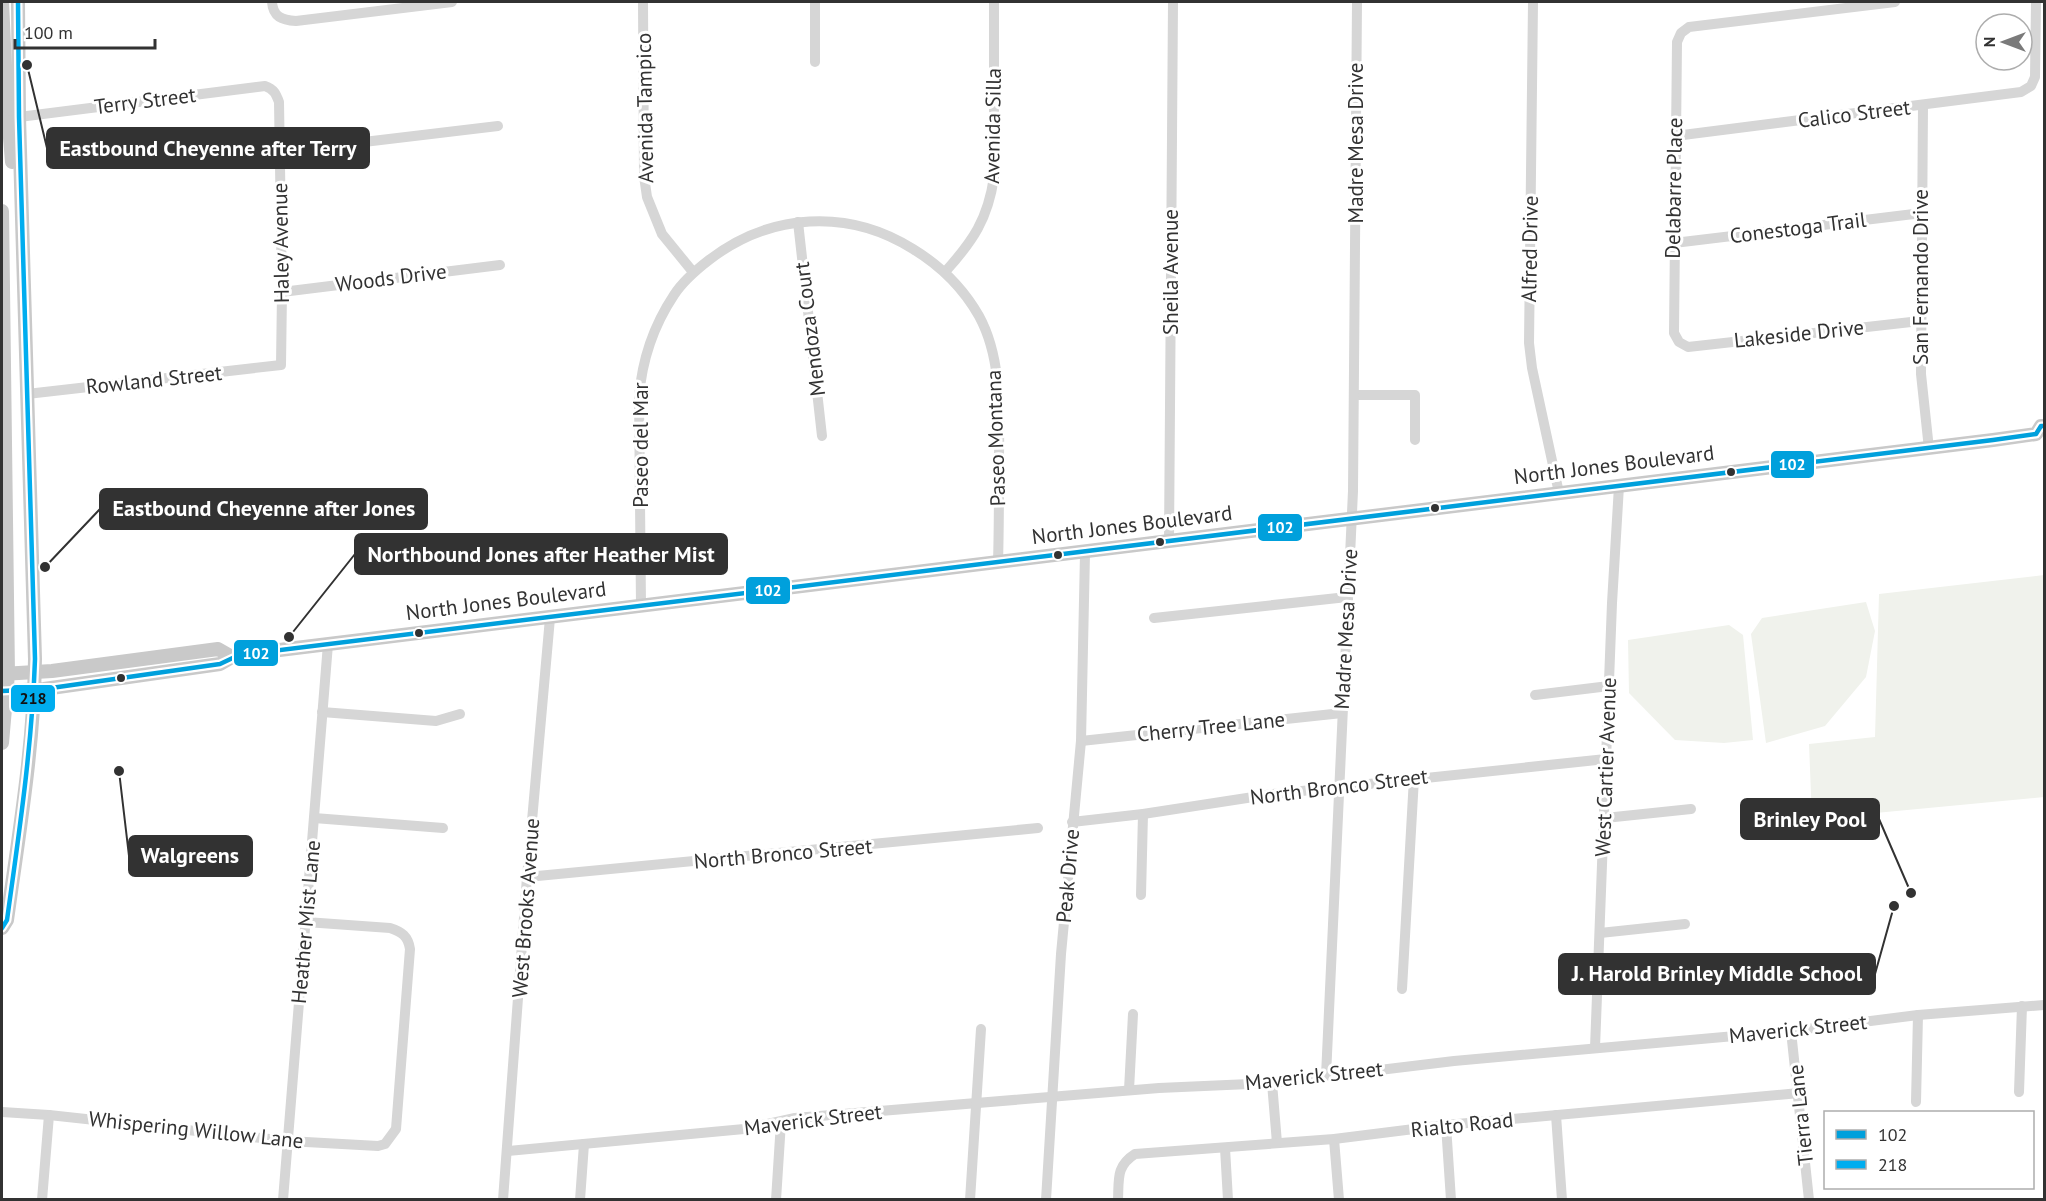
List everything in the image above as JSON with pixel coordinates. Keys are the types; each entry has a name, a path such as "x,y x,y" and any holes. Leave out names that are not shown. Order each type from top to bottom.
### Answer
{"main road":[{"path":"2,2 7,108 12,114 20,117"},
{"path":"2,928 7,920 35,690 33,536 22,235 18,2"},
{"path":"2,118 9,126 16,219 22,235"},
{"path":"2,211 5,674 2,743"},
{"name":"North Jones Boulevard","path":"4,691 35,690 220,664 232,657 328,644 2042,434"},
{"name":"North Jones Boulevard","path":"5,674 35,673 218,649 232,657"}],"street":[{"path":"272,2 273,10 278,16 285,20 296,21 381,6 452,2"},
{"name":"Avenida Tampico","path":"643,2 644,176 647,197 662,234 693,273"},
{"path":"815,2 815,62"},
{"name":"Avenida Silla","path":"945,272 969,246 982,222 991,196 994,177 993,2"},
{"name":"Sheila Avenue","path":"1169,542 1173,2"},
{"name":"Madre Mesa Drive","path":"1326,1076 1351,518 1357,2"},
{"name":"Alfred Drive","path":"1533,2 1529,343 1532,368 1559,493"},
{"name":"Delabarre Place","path":"1679,342 1674,333 1674,243 1677,42 1681,33 1689,27 1895,2"},
{"name":"Calico Street","path":"1675,136 2021,93 2031,86 2035,77 2037,2"},
{"name":"Terry Street","path":"20,117 253,88 270,88"},
{"name":"Haley Avenue","path":"270,88 276,93 279,102 281,365"},
{"name":"San Fernando Drive","path":"1923,106 1920,321 1921,374 1929,448"},
{"path":"280,152 498,126"},
{"name":"Conestoga Trail","path":"1674,243 1922,213"},
{"name":"Paseo Montana","path":"798,222 821,220 862,225 895,237 933,261 945,272 979,316 988,337 996,367 999,419 998,563"},
{"name":"Paseo del Mar","path":"641,606 639,397 641,374 652,335 674,294 693,273 725,248 766,228 798,222"},
{"name":"Mendoza Court","path":"798,222 822,436"},
{"name":"Woods Drive","path":"282,292 500,265"},
{"name":"Lakeside Drive","path":"1679,342 1688,347 1920,321"},
{"name":"Rowland Street","path":"27,394 281,365"},
{"path":"1354,395 1415,395 1415,440"},
{"name":"West Cartier Avenue","path":"1595,1048 1619,486"},
{"name":"Peak Drive","path":"1046,1200 1051,1096 1072,822 1081,741 1084,553"},
{"path":"1154,618 1347,597"},
{"name":"West Brooks Avenue","path":"503,1200 527,877 550,618"},
{"name":"Heather Mist Lane","path":"283,1200 328,644"},
{"path":"1535,695 1609,686"},
{"path":"322,712 436,721 460,714"},
{"name":"Cherry Tree Lane","path":"1081,741 1342,713"},
{"name":"North Bronco Street","path":"1072,822 1143,814 1273,794 1606,759"},
{"path":"1402,989 1414,778"},
{"path":"1605,818 1691,809"},
{"path":"1141,895 1143,814"},
{"path":"314,818 444,828"},
{"name":"North Bronco Street","path":"527,877 1038,828"},
{"name":"Whispering Willow Lane","path":"2,1113 49,1115 288,1141 378,1146 385,1144 396,1129 409,942 403,933 390,928 306,922"},
{"path":"1600,933 1685,924"},
{"name":"Maverick Street","path":"507,1151 744,1129 795,1118 1129,1090 1272,1083 1595,1048 1791,1031 1918,1015 2044,1005"},
{"path":"2019,1092 2022,1006"},
{"path":"1129,1090 1133,1014"},
{"path":"1916,1102 1918,1015"},
{"path":"970,1200 981,1029"},
{"name":"Tierra Lane","path":"1791,1031 1809,1200"},
{"path":"1272,1083 1277,1143"},
{"name":"Rialto Road","path":"1118,1200 1119,1173 1126,1160 1135,1154 1335,1139 1446,1125 1799,1093"},
{"path":"42,1200 49,1115"},
{"path":"1556,1115 1562,1200"},
{"path":"776,1200 781,1122"},
{"path":"1446,1125 1451,1200"},
{"path":"1335,1139 1339,1200"},
{"path":"580,1200 584,1144"},
{"path":"1225,1148 1228,1200"}],"shaded area":[{"path":"2044,575 2044,797 1812,819 1809,744 1875,737 1879,594"},
{"path":"1866,602 1875,631 1866,677 1825,726 1766,743 1751,634 1762,618"},
{"path":"1729,625 1743,635 1753,740 1724,743 1675,740 1629,693 1628,640"}],"transit line":[{"name":"218","path":"2,928 7,920 24,790 35,659 19,117 18,2"},
{"name":"102","path":"2,691 44,689 220,664 239,655 1993,440 2036,434 2041,426 2044,426"}],"place":[{"name":"Eastbound Cheyenne after Terry","path":"27,65"},
{"name":"Eastbound Cheyenne after Jones","path":"45,567"},
{"name":"Northbound Jones after Heather Mist","path":"289,637"},
{"name":"Walgreens","path":"119,771"},
{"name":"Brinley Pool","path":"1911,893"},
{"name":"J. Harold Brinley Middle School","path":"1894,906"}]}
